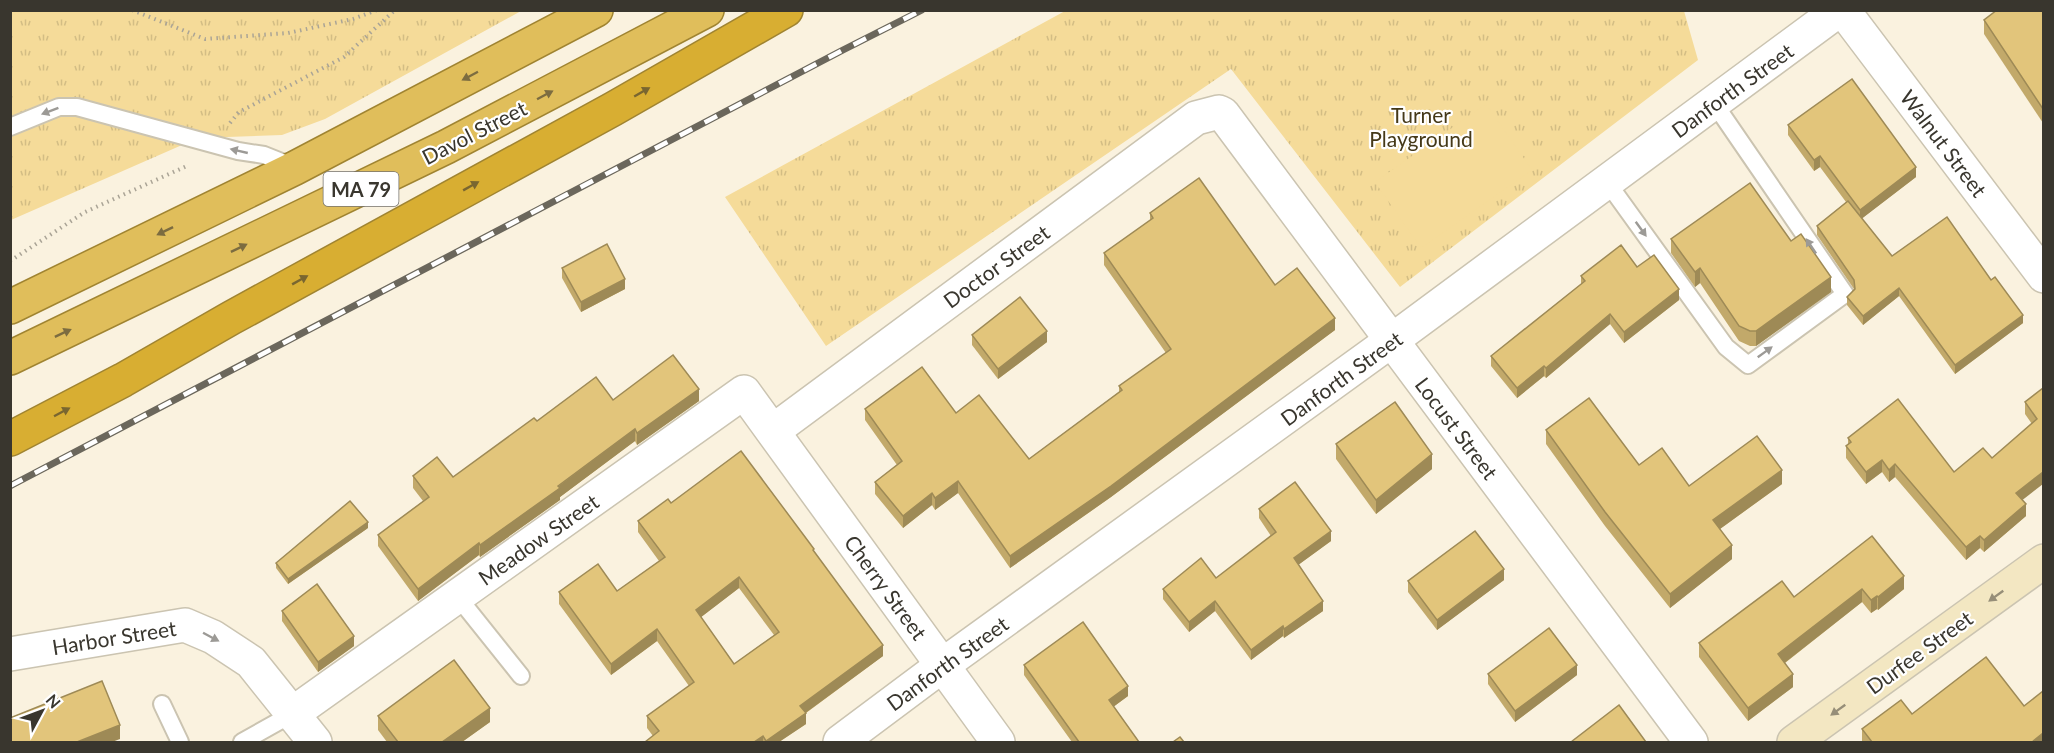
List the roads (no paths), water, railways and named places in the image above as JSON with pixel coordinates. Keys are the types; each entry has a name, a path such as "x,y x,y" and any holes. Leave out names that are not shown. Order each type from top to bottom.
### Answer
{"highway":[{"name":"MA 79","path":"10,307 295,168 596,10"},
{"name":"Davol Street","path":"10,358 446,147 707,10"},
{"path":"10,439 123,380 231,318 614,109 786,10"}],"main road":[{"name":"Durfee Street","path":"1794,742 2043,561"}],"street":[{"name":"Danforth Street","path":"840,742 942,665 1392,341 1841,10"},
{"name":"Walnut Street","path":"1841,10 2043,276"},
{"name":"Doctor Street","path":"773,431 1196,118 1218,112 1223,114"},
{"name":"Locust Street","path":"1223,114 1691,742"},
{"name":"Meadow Street","path":"292,714 744,392 773,431"},
{"name":"Cherry Street","path":"773,431 998,742"},
{"name":"Harbor Street","path":"10,654 185,625 213,637 251,662 315,742"}],"lane":[{"path":"1607,182 1726,347 1748,365 1845,294 1714,103"},
{"path":"10,127 59,107 77,107 238,151 264,155 295,168"},
{"path":"457,596 521,675"},
{"path":"162,704 180,742"},
{"path":"242,742 292,714"}],"railway":[{"path":"10,486 922,10"}],"park label":[{"name":"Turner Playground","path":"1421,126"}]}
